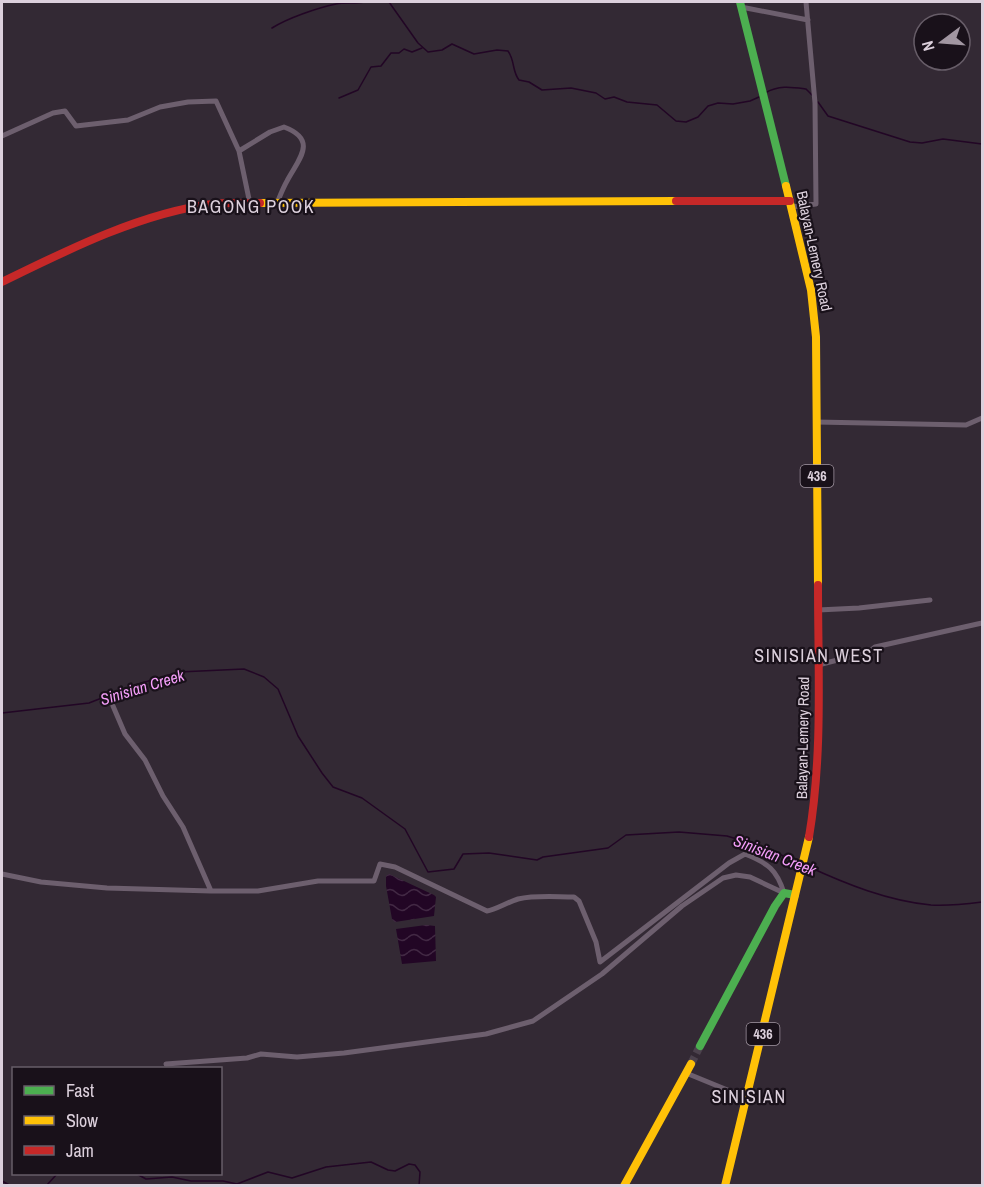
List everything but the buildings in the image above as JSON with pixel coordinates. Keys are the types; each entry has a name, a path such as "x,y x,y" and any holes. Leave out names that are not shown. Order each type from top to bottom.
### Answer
{"main road":[{"name":"Balayan-Lemery Road","path":"725,1185 807,852 817,787 818,610 814,311 741,4"},
{"path":"2,282 91,241 164,215 214,204 559,200 790,204"},
{"path":"700,1046 766,922 784,893 795,895"},
{"path":"624,1185 690,1064"}],"street":[{"path":"790,204 816,204 815,103 806,2"},
{"path":"741,4 808,20"},
{"path":"2,136 53,113 65,111 76,126 128,120 160,107 216,100 239,151 250,204"},
{"path":"239,151 270,132 284,128 295,132 304,143 305,150 295,170 287,179 277,203"},
{"path":"816,422 966,425 982,418"},
{"path":"818,610 930,600"},
{"path":"818,665 869,652 875,647 982,623"},
{"path":"113,706 125,734 145,760 163,796 183,827 211,891"},
{"path":"2,874 41,882 107,888 258,891 318,881 374,881 380,864 395,867 487,911 501,904 527,898 574,897 579,901 596,942 600,962 729,863 745,854 775,870 784,893"},
{"path":"165,1064 247,1058 261,1054 297,1056 344,1053 495,1031 533,1021 602,974 682,906 723,878 736,875 750,877 784,893"},
{"path":"686,1073 747,1098"}],"water":[{"path":"389,874 434,895 436,897 434,916 395,922 392,919 386,886 386,876"},
{"path":"435,926 436,961 402,964 396,929"}],"waterway":[{"path":"272,28 320,8 339,3 364,2"},
{"path":"389,2 418,43 428,52 442,50 452,44 474,54 497,50 508,51 519,80 529,82 542,90 571,88 596,93 605,99 614,97 627,102 657,105 676,121 686,122 698,117 708,106 718,103 733,104 759,97"},
{"path":"339,98 358,90 371,67 381,66 391,53 399,53 404,49 412,52 422,48"},
{"path":"765,93 790,87 806,89 813,96"},
{"path":"818,102 828,116 910,142 922,143 943,139 982,144"},
{"name":"Sinisian Creek","path":"2,713 89,703 135,685 179,672 244,669 264,677 278,689 298,736 333,787 362,798 405,829 428,872 454,869 463,854 489,853 537,860 543,857 608,848 626,835 679,832 727,836 760,846 800,863"},
{"name":"Sinisian Creek","path":"807,866 852,885 899,900 937,905 982,902"},
{"path":"139,1175 146,1179 172,1177 191,1181 223,1181 237,1184 268,1172 292,1178 326,1167 371,1162 395,1171 409,1164 415,1165 420,1172 419,1186"},
{"path":"46,1186 56,1175"},
{"path":"2,1181 11,1186"}],"tunnel":[{"path":"691,1064 700,1046"}],"traffic: fast":[{"path":"740,2 786,186"},
{"path":"700,1046 775,906 784,893 795,895"}],"traffic: slow":[{"path":"786,186 811,290 816,337 818,585"},
{"path":"260,203 676,201"},
{"path":"725,1186 809,837"},
{"path":"624,1186 691,1064"}],"traffic: jam":[{"path":"676,201 790,201"},
{"path":"2,282 105,234 159,215 213,204 260,203"},
{"path":"809,837 818,743 818,585"}],"district":[{"name":"BAGONG POOK","path":"251,207"},
{"name":"SINISIAN WEST","path":"819,656"},
{"name":"SINISIAN","path":"749,1097"}]}
